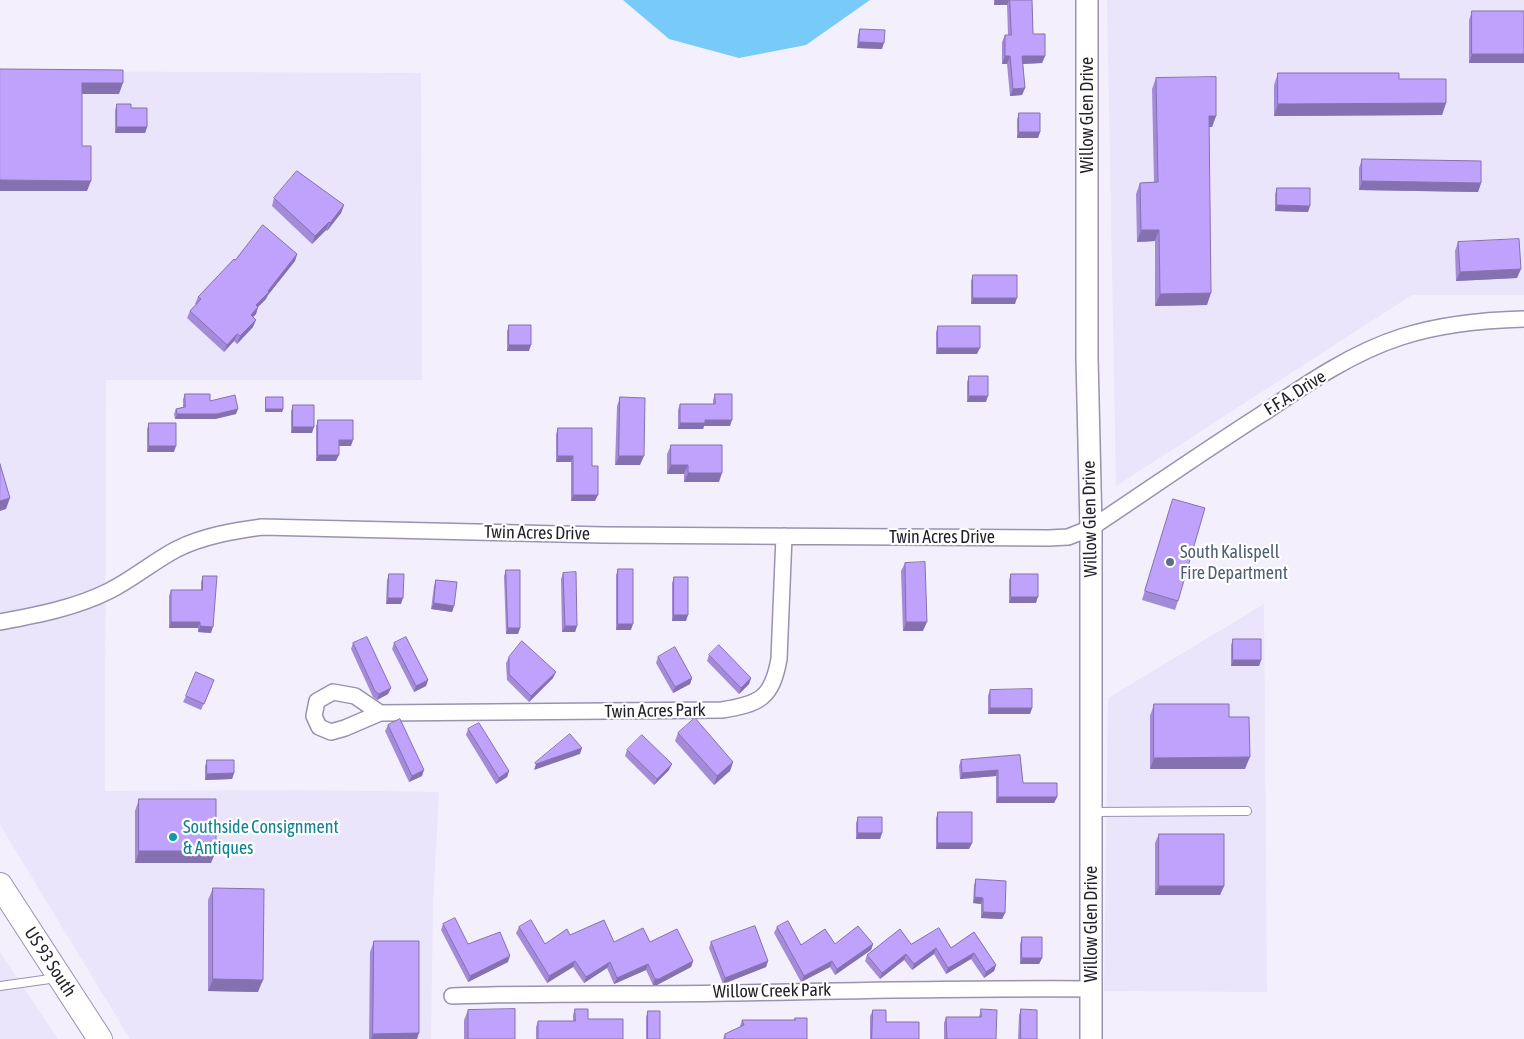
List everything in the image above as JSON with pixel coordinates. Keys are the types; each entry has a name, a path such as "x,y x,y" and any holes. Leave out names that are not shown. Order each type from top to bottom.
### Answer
{"main road":[{"name":"Willow Glen Drive","path":"1087,0 1087,358 1091,528 1091,1039"},
{"name":"US 93 South","path":"0,885 100,1039"}],"street":[{"name":"F.F.A. Drive","path":"1091,528 1317,378 1371,349 1428,329 1488,320 1524,319"},
{"name":"Twin Acres Drive","path":"0,622 44,613 86,600 109,591 178,549 232,531 262,527 603,535 1049,538 1068,537 1091,528"},
{"name":"Twin Acres Park","path":"380,713 722,710 754,703 769,691 776,674 779,659 784,536"},
{"name":"Willow Creek Park","path":"452,996 964,988 1091,989"}],"lane":[{"path":"1091,812 1247,811"},
{"path":"0,986 60,978"}],"shaded area":[{"path":"1107,0 1524,0 1524,295 1412,295 1116,486"},
{"path":"0,71 421,73 422,380 106,380 105,791 301,790 439,792 433,905 431,1039 130,1039 0,825"},
{"path":"1264,604 1267,992 1104,991 1108,698"},
{"path":"0,952 58,1039 0,1039"}],"water":[{"path":"623,0 870,0 806,45 739,58 669,39"}],"building":[{"path":"1010,0 1032,0 1033,34 1045,34 1045,56 1022,56 1025,88 1013,89 1010,56 1005,56 1005,35 1011,35"},
{"path":"1472,11 1524,11 1524,54 1472,54"},
{"path":"860,29 885,30 884,43 859,42"},
{"path":"0,69 123,70 123,83 82,83 82,146 91,146 91,181 0,180"},
{"path":"1278,73 1399,73 1399,79 1446,79 1446,103 1278,104"},
{"path":"1216,77 1216,116 1209,116 1211,293 1160,294 1159,230 1141,230 1140,183 1158,182 1156,78"},
{"path":"117,104 131,104 131,108 147,108 147,127 117,127"},
{"path":"1019,113 1040,113 1040,132 1019,132"},
{"path":"1362,159 1481,161 1481,183 1362,181"},
{"path":"297,171 344,205 330,223 315,236 274,198"},
{"path":"1277,188 1310,188 1310,206 1277,205"},
{"path":"263,225 297,254 269,292 256,305 258,307 251,315 256,320 240,336 237,334 227,345 190,311 201,299 198,297 235,260"},
{"path":"1519,239 1521,269 1460,272 1458,242"},
{"path":"973,275 1017,275 1017,298 973,298"},
{"path":"509,325 531,325 531,345 509,345"},
{"path":"938,326 980,326 980,348 938,348"},
{"path":"969,376 988,376 988,396 969,396"},
{"path":"185,394 210,394 210,401 235,395 238,409 217,414 177,414 176,409 185,407"},
{"path":"715,394 732,394 732,420 705,420 705,423 680,423 680,404 715,404"},
{"path":"266,397 283,397 283,409 266,409"},
{"path":"620,397 645,398 644,456 619,456"},
{"path":"293,405 314,405 314,427 293,427"},
{"path":"318,420 353,420 353,440 339,440 339,455 318,455"},
{"path":"149,423 176,423 176,446 149,446"},
{"path":"558,428 592,428 592,466 598,466 598,495 573,495 573,456 558,456"},
{"path":"671,445 722,445 722,473 688,473 688,465 671,465"},
{"path":"0,464 10,498 0,501"},
{"path":"1173,499 1205,508 1178,601 1145,591"},
{"path":"925,562 927,622 906,622 905,563"},
{"path":"618,569 633,569 633,624 618,624"},
{"path":"506,570 520,570 520,628 508,628"},
{"path":"576,572 577,626 565,626 563,573"},
{"path":"389,574 404,574 403,598 388,598"},
{"path":"1011,574 1038,574 1038,597 1011,597"},
{"path":"203,576 217,576 213,627 200,626 200,622 171,622 171,590 202,590"},
{"path":"674,577 688,577 688,615 674,615"},
{"path":"436,580 457,582 454,606 434,603"},
{"path":"367,637 391,688 379,694 375,691 353,643"},
{"path":"406,637 428,680 416,686 394,643"},
{"path":"1233,639 1261,639 1261,660 1233,660"},
{"path":"522,641 556,672 531,696 509,674 509,657"},
{"path":"719,645 751,678 741,688 709,655"},
{"path":"675,647 692,678 675,687 658,657"},
{"path":"196,672 214,680 204,704 186,696"},
{"path":"1032,689 1032,708 990,708 990,690"},
{"path":"1154,704 1229,704 1229,717 1249,717 1250,757 1154,758"},
{"path":"695,718 733,762 717,776 678,733"},
{"path":"400,719 424,770 412,776 388,725"},
{"path":"479,723 509,771 499,778 468,729"},
{"path":"570,734 582,748 535,763"},
{"path":"642,735 672,764 657,779 627,750"},
{"path":"1020,755 1023,783 1057,783 1057,797 998,797 998,770 962,773 961,760"},
{"path":"207,760 234,760 234,773 207,774"},
{"name":"Southside Consignment & Antiques","path":"139,799 216,799 216,851 139,851"},
{"path":"938,812 972,812 972,843 938,843"},
{"path":"858,817 882,817 882,833 858,833"},
{"path":"1159,834 1224,834 1224,886 1159,886"},
{"path":"976,879 1006,881 1005,913 983,912 983,898 975,897"},
{"path":"213,888 264,889 263,980 213,979"},
{"path":"455,918 468,944 500,932 510,956 470,976 443,924"},
{"path":"531,920 545,944 567,929 570,935 604,920 614,942 643,928 650,942 677,929 693,961 659,979 655,979 648,964 617,978 610,962 586,977 575,961 549,976 519,927"},
{"path":"788,921 801,945 825,929 835,944 858,926 873,944 837,969 832,961 804,976 777,927"},
{"path":"755,926 768,961 725,978 711,942"},
{"path":"939,928 951,948 974,932 996,965 986,972 974,953 948,968 936,948 914,964 906,954 882,973 867,955 900,929 911,944"},
{"path":"1022,937 1042,937 1042,958 1022,958"},
{"path":"374,941 419,941 419,1033 373,1034"},
{"path":"515,1009 515,1039 468,1039 468,1010"},
{"path":"575,1009 588,1009 588,1019 623,1019 623,1039 538,1039 538,1021 575,1021"},
{"path":"981,1009 997,1010 996,1039 947,1039 946,1017 981,1017"},
{"path":"1021,1009 1037,1010 1037,1039 1021,1039"},
{"path":"873,1010 886,1010 886,1022 919,1022 919,1039 872,1039"},
{"path":"648,1011 660,1011 660,1039 648,1039"},
{"path":"795,1018 807,1018 807,1039 725,1039 725,1034 744,1025 742,1020 795,1020"}],"place":[{"name":"South Kalispell Fire Department","path":"1170,562"},
{"name":"Southside Consignment & Antiques","path":"173,837"}]}
